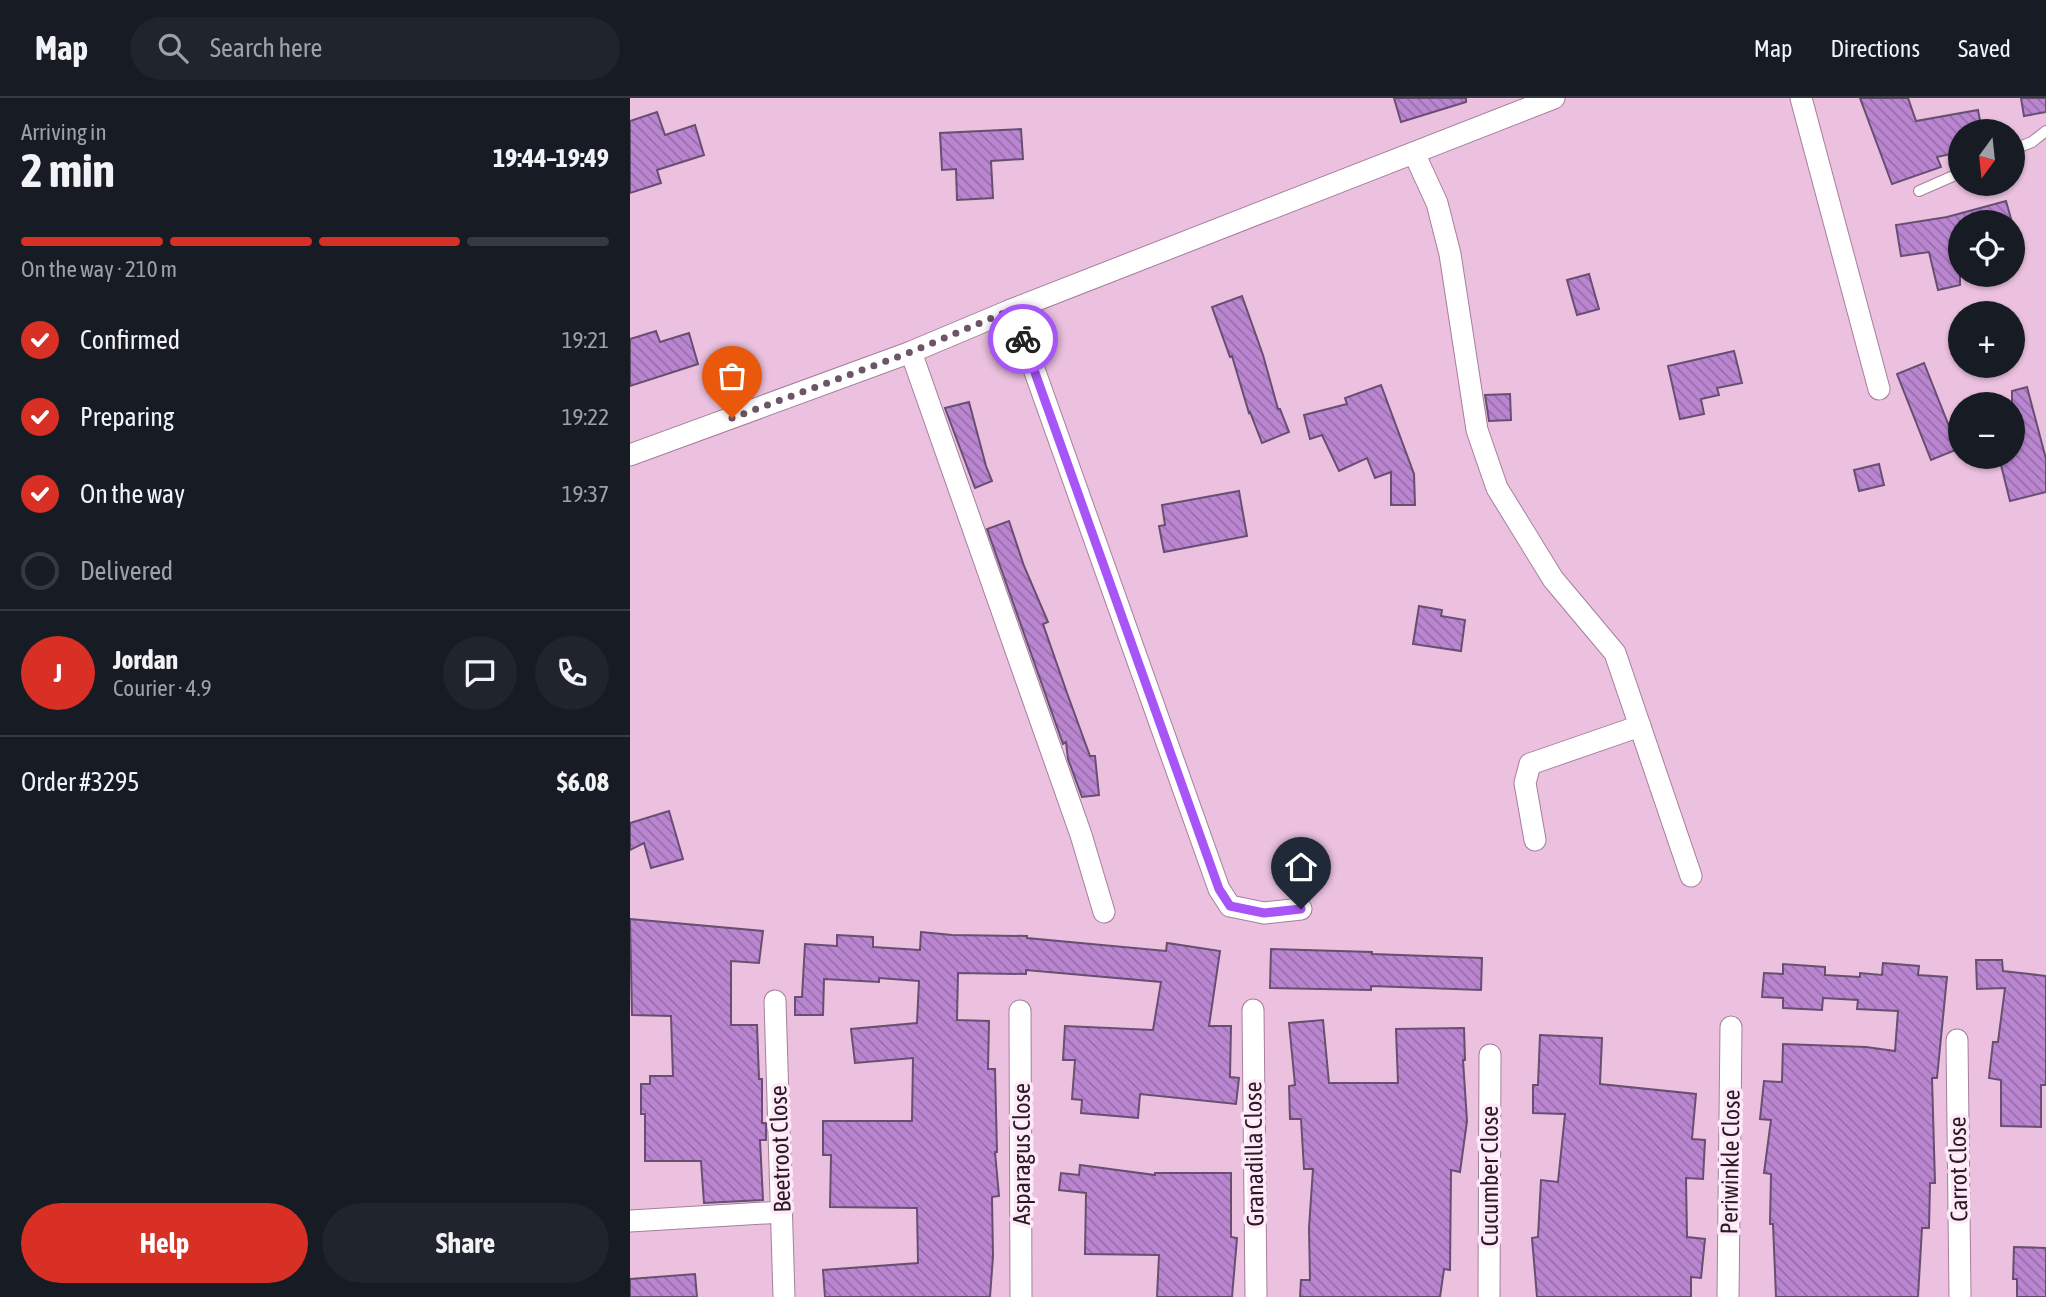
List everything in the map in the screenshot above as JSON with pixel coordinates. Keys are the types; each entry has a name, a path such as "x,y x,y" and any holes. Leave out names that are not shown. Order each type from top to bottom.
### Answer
{"street":[{"path":"630,455 911,352 1011,310 1554,98"},
{"path":"1801,98 1879,388"},
{"path":"1414,153 1437,203 1450,254 1477,430 1497,488 1553,579 1615,653 1691,876"},
{"path":"1011,310 1039,381 1219,889 1230,906 1264,913 1301,909"},
{"path":"911,352 1080,835 1104,912"},
{"path":"1535,840 1525,783 1530,764 1640,726"},
{"name":"Beetroot Close","path":"775,1001 784,1297"},
{"name":"Granadilla Close","path":"1252,1010 1256,1297"},
{"name":"Asparagus Close","path":"1020,1011 1021,1297"},
{"name":"Periwinkle Close","path":"1728,1297 1731,1027"},
{"name":"Carrot Close","path":"1957,1040 1960,1297"},
{"name":"Cucumber Close","path":"1489,1297 1490,1055"},
{"path":"630,1221 782,1212"}],"lane":[{"path":"2025,145 2046,131"},
{"path":"1919,191 1948,178"}],"building":[{"path":"1394,98 1466,98 1466,102 1401,122"},
{"path":"1860,98 1908,98 1916,121 1978,110 1980,119 1948,119 1948,155 1937,157 1941,167 1892,184"},
{"path":"2021,98 2046,98 2046,112 2024,116"},
{"path":"657,112 665,135 695,125 704,155 657,170 661,183 630,193 630,121"},
{"path":"1021,129 1023,159 991,161 993,198 957,200 956,169 942,170 940,133"},
{"path":"2006,201 2009,210 1973,210"},
{"path":"1947,217 1948,287 1951,287 1938,290 1929,252 1901,256 1896,225"},
{"path":"1589,274 1599,309 1577,315 1567,280"},
{"path":"1242,296 1278,409 1289,432 1262,443 1212,307"},
{"path":"656,331 660,342 689,333 698,364 630,386 630,339"},
{"path":"1734,351 1742,383 1717,388 1719,395 1701,399 1704,414 1680,419 1668,366"},
{"path":"1924,363 1948,424 1948,453 1931,460 1897,374"},
{"path":"1381,385 1414,474 1415,505 1391,505 1391,472 1375,478 1367,458 1339,471 1322,435 1310,439 1304,415 1347,404 1345,398"},
{"path":"2027,387 2046,459 2046,492 2010,501 2002,469 2025,469 2025,392 2012,391"},
{"path":"1510,394 1511,420 1489,421 1485,395"},
{"path":"969,402 992,481 975,488 945,408"},
{"path":"1879,464 1884,485 1859,491 1854,470"},
{"path":"1239,491 1247,536 1164,552 1159,526 1165,525 1162,505"},
{"path":"1009,521 1024,566 1048,622 1043,624 1090,756 1095,756 1099,795 1082,797 1068,759 1066,742 1063,744 987,529"},
{"path":"1419,606 1442,610 1441,616 1465,620 1461,651 1413,644"},
{"path":"669,811 683,859 651,868 644,843 630,850 630,823"},
{"path":"630,919 763,931 759,963 731,961 731,1025 757,1025 759,1079 762,1079 762,1123 766,1123 766,1140 760,1140 763,1200 704,1203 701,1161 645,1161 645,1114 641,1114 641,1084 650,1084 650,1076 673,1076 671,1016 632,1015"},
{"path":"921,932 1027,936 1166,951 1167,943 1220,951 1209,1026 1231,1026 1230,1077 1239,1078 1236,1104 1140,1094 1138,1118 1081,1113 1082,1100 1072,1099 1075,1060 1063,1060 1065,1026 1153,1030 1161,982 1026,970 1026,974 958,973 957,1020 989,1021 988,1069 995,1069 995,1152 999,1196 992,1197 993,1256 990,1297 825,1297 823,1270 918,1263 917,1208 830,1207 831,1155 823,1155 823,1121 912,1121 913,1058 855,1063 851,1029 917,1023 919,981 879,978 879,982 824,979 823,1015 795,1015 795,997 802,997 805,944 837,946 837,935 873,937 873,947 920,950"},
{"path":"1271,949 1482,958 1481,990 1371,986 1371,990 1270,988"},
{"path":"1976,960 2002,960 2003,971 2046,976 2046,1085 2041,1085 2041,1127 2001,1126 2001,1080 1989,1078 1993,1042 1998,1042 2005,988 1977,989"},
{"path":"1883,963 1919,966 1918,975 1947,977 1937,1078 1932,1078 1935,1183 1930,1183 1929,1228 1922,1228 1918,1297 1776,1297 1773,1224 1770,1224 1771,1174 1764,1173 1771,1120 1760,1119 1764,1081 1782,1082 1783,1044 1866,1047 1895,1051 1898,1011 1857,1009 1858,1000 1823,998 1822,1010 1783,1008 1783,998 1762,997 1764,973 1783,974 1783,964 1825,967 1825,975 1860,977 1860,973 1882,975"},
{"path":"1323,1020 1329,1083 1398,1083 1396,1029 1464,1028 1467,1121 1460,1172 1451,1170 1450,1270 1444,1269 1440,1297 1300,1297 1301,1280 1310,1280 1309,1228 1313,1169 1304,1169 1301,1119 1290,1119 1289,1086 1295,1085 1289,1023"},
{"path":"1540,1035 1602,1038 1600,1084 1696,1094 1692,1139 1705,1140 1703,1179 1686,1178 1687,1237 1705,1239 1701,1278 1691,1277 1691,1297 1537,1297 1532,1238 1538,1237 1541,1180 1558,1182 1565,1114 1533,1113 1533,1085 1538,1085"},
{"path":"1080,1165 1155,1175 1231,1173 1231,1237 1237,1238 1232,1297 1157,1297 1159,1255 1085,1254 1086,1193 1059,1190 1061,1173 1079,1175"},
{"path":"2014,1247 2046,1248 2046,1297 2017,1297 2017,1279 2013,1279"},
{"path":"695,1274 697,1297 630,1297 630,1279"}],"way so far":[{"path":"732,418 911,352 1011,310 1023,339"}],"route":[{"path":"1023,339 1219,889 1230,906 1264,913 1301,909"}]}
